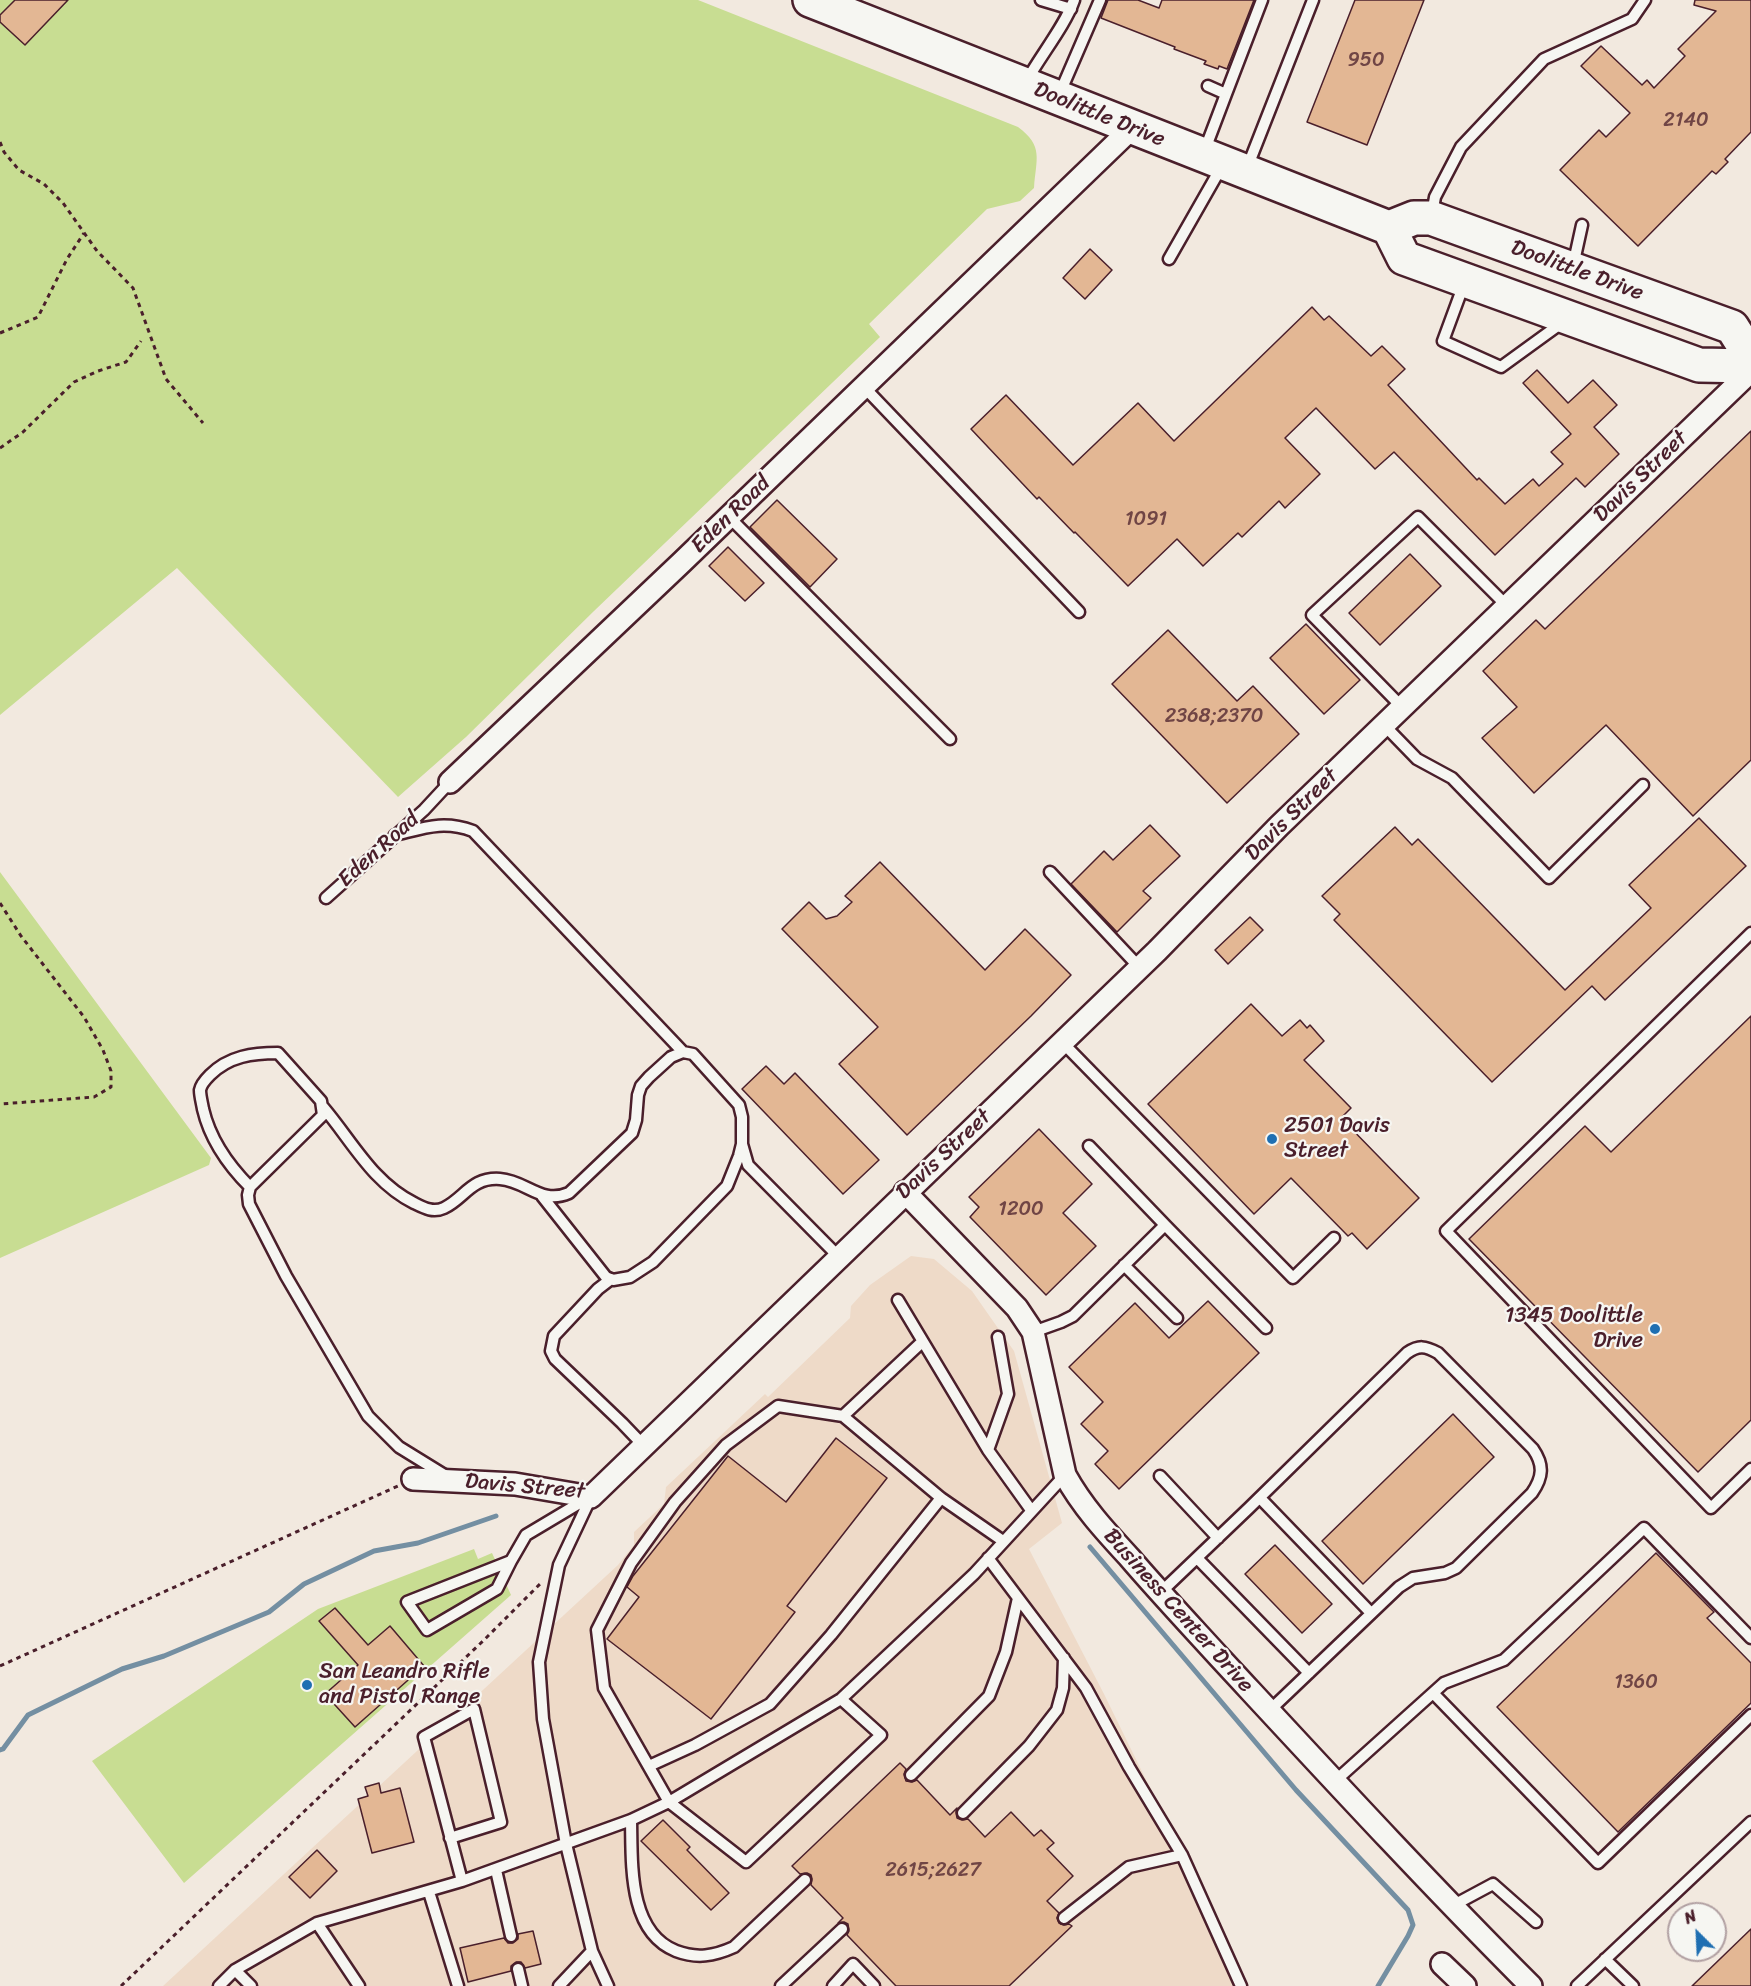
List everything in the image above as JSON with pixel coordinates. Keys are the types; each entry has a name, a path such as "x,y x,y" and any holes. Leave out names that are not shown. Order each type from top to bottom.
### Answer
{"main road":[{"name":"Doolittle Drive","path":"810,0 1389,228 1414,218 1431,218 1732,327 1751,357"},
{"path":"1389,228 1404,258 1699,365 1751,366"}],"street":[{"name":"Eden Road","path":"450,782 729,517 1132,128"},
{"name":"Davis Street","path":"413,1479 515,1484 591,1497 838,1256 1140,968 1279,826 1751,371"},
{"name":"Business Center Drive","path":"905,1192 1017,1308 1033,1332 1065,1475 1090,1513 1160,1593 1334,1782 1451,1906 1531,1986"},
{"path":"1442,1964 1465,1986"}],"lane":[{"path":"1025,85 1072,5 1041,0"},
{"path":"1058,99 1100,0"},
{"path":"1224,163 1226,94 1262,0"},
{"path":"1169,259 1313,0"},
{"path":"1431,218 1435,197 1461,147 1544,59 1632,19 1645,0"},
{"path":"1208,86 1226,94"},
{"path":"1572,269 1582,225"},
{"path":"1465,281 1443,341 1501,367 1567,319"},
{"path":"864,387 1079,612"},
{"path":"1402,708 1312,615 1418,516 1508,607"},
{"path":"729,517 950,739"},
{"path":"1384,725 1417,759 1452,778 1549,878 1643,785"},
{"name":"Eden Road","path":"326,898 395,836 450,782"},
{"path":"395,836 439,824 458,826 473,831 683,1052"},
{"path":"1050,872 1140,968"},
{"path":"1751,933 1446,1231 1711,1508 1751,1469"},
{"path":"1062,1042 1293,1278 1334,1238"},
{"path":"542,1196 561,1196 569,1193 632,1133 641,1086 671,1057 683,1052 693,1054 739,1105 742,1116 742,1144 748,1165 838,1256"},
{"path":"250,1187 217,1146 207,1124 200,1091 204,1081 218,1067 234,1058 279,1053 321,1101 323,1115 250,1187 249,1204 368,1416 399,1447 453,1481"},
{"path":"323,1107 343,1131 356,1152 395,1192 430,1211 446,1208 473,1185 498,1179 520,1183 542,1196 606,1277 611,1279 630,1277 653,1262 679,1237 727,1186 742,1144"},
{"path":"1089,1146 1266,1328"},
{"path":"1033,1332 1061,1323 1073,1316 1165,1225"},
{"path":"1124,1265 1177,1318"},
{"path":"611,1279 598,1289 554,1336 551,1351 555,1359 644,1446"},
{"path":"898,1300 988,1450 1031,1510"},
{"path":"988,1450 1008,1394 998,1337"},
{"path":"843,1416 922,1342"},
{"path":"1160,1593 1407,1353 1418,1346 1438,1353 1533,1449 1540,1459 1542,1469 1539,1482 1532,1493 1456,1568 1445,1573 1413,1578 1399,1587 1269,1711"},
{"path":"841,1699 881,1734 746,1862 669,1802 604,1688 597,1630 631,1563 675,1503 726,1445 778,1406 843,1416 940,1498 1003,1541"},
{"path":"219,1986 235,1970 317,1923 429,1892 631,1820 669,1802 841,1699 974,1574 1065,1475"},
{"path":"1160,1476 1218,1538"},
{"path":"511,1561 407,1602 427,1630 496,1589 526,1535 591,1497"},
{"path":"591,1497 559,1564 539,1662 543,1719 566,1844 592,1951 608,1986"},
{"path":"650,1766 695,1745 770,1704 831,1635 940,1498"},
{"path":"1260,1498 1367,1617"},
{"path":"1334,1782 1444,1683 1504,1660 1644,1528 1751,1638"},
{"path":"988,1558 1086,1688 1182,1855 1241,1986"},
{"path":"1197,1558 1309,1673"},
{"path":"912,1774 989,1696 1006,1652 1018,1598"},
{"path":"963,1813 1029,1746 1057,1710 1063,1688 1064,1658"},
{"path":"1433,1693 1598,1863 1751,1715"},
{"path":"450,1838 501,1822 474,1709 424,1737 450,1838 462,1881"},
{"path":"631,1820 635,1887 640,1912 659,1942 683,1954 700,1957 719,1954 734,1947 805,1880"},
{"path":"1577,1986 1751,1822"},
{"path":"1064,1918 1129,1867 1182,1855"},
{"path":"496,1870 511,1936"},
{"path":"1451,1906 1493,1884 1536,1922"},
{"path":"429,1892 458,1986"},
{"path":"317,1923 359,1986"},
{"path":"781,1986 842,1929"},
{"path":"559,1986 592,1951"},
{"path":"1605,1959 1633,1986"},
{"path":"833,1986 853,1964 874,1986"},
{"path":"518,1969 522,1986"},
{"path":"235,1970 251,1986"}],"path":[{"path":"0,141 4,152 19,170 44,184 63,203 97,250 134,288 166,378 203,423"},
{"path":"0,333 38,318 67,259 84,233"},
{"path":"0,448 23,432 74,382 126,362 141,341"},
{"path":"0,903 21,936 84,1017 103,1050 111,1071 111,1087 94,1097 0,1104"},
{"path":"0,1666 413,1479"},
{"path":"121,1986 475,1648 559,1564"}],"shaded area":[{"path":"911,1256 934,1259 972,1291 1014,1351 1062,1523 1029,1549 1104,1694 1247,1986 163,1986 618,1565 634,1545 634,1532 664,1504 666,1487 765,1394 768,1397 850,1318 851,1306 870,1285"}],"green space":[{"path":"0,0 698,0 1018,127 1032,140 1035,147 1037,161 1034,188 1020,201 987,209 869,324 880,337 466,737 398,797 177,568 0,715"},
{"path":"0,872 211,1158 209,1165 0,1258"},
{"name":"San Leandro Rifle and Pistol Range","path":"474,1549 478,1559 492,1553 511,1595 184,1883 92,1761 318,1609"}],"building":[{"path":"15,0 68,0 25,45 0,22 0,15"},
{"path":"1108,0 1138,0 1159,8 1162,0 1254,0 1227,69 1219,66 1218,69 1204,64 1206,61 1174,49 1175,47 1101,18"},
{"path":"1355,0 1424,0 1367,145 1307,122"},
{"path":"1695,0 1751,0 1751,132 1725,159 1728,162 1716,174 1712,171 1638,246 1560,170 1599,130 1606,137 1630,113 1581,66 1601,46 1642,85 1647,80 1654,88 1685,56 1678,49 1716,11 1694,5"},
{"path":"1090,249 1112,270 1085,299 1063,278"},
{"path":"1312,307 1324,320 1329,316 1371,356 1382,346 1405,369 1388,385 1477,480 1479,478 1505,504 1533,479 1539,486 1563,464 1551,452 1571,434 1523,383 1537,370 1568,403 1593,380 1617,405 1594,427 1619,454 1585,487 1576,478 1495,555 1394,452 1375,469 1316,408 1285,438 1320,474 1285,508 1279,501 1242,537 1238,533 1203,566 1177,539 1128,586 1039,497 1037,499 971,429 1006,395 1073,465 1138,403 1174,441"},
{"path":"1751,431 1751,760 1693,816 1606,725 1534,793 1482,738 1517,707 1483,671 1536,620 1545,629"},
{"path":"777,500 837,559 810,587 750,527"},
{"path":"728,547 764,583 745,601 709,566"},
{"path":"1410,554 1441,586 1380,645 1349,613"},
{"path":"1306,624 1360,680 1324,714 1270,658"},
{"path":"1168,630 1237,701 1253,686 1299,734 1227,803 1112,684"},
{"path":"1699,818 1746,866 1605,1000 1592,986 1492,1082 1334,920 1340,914 1322,896 1395,827 1412,845 1418,839 1565,990 1651,908 1629,885"},
{"path":"1150,825 1180,856 1143,891 1151,898 1117,932 1071,884 1104,851 1113,860"},
{"path":"880,862 985,970 1025,929 1071,975 907,1135 839,1064 878,1027 782,929 809,902 826,919 837,916 852,902 845,896"},
{"path":"1250,917 1263,930 1228,964 1215,950"},
{"name":"2501 Davis Street","path":"1251,1004 1282,1036 1300,1020 1307,1028 1310,1025 1324,1041 1304,1060 1351,1108 1341,1118 1419,1198 1367,1249 1352,1233 1348,1236 1291,1178 1254,1214 1148,1104"},
{"name":"1345 Doolittle Drive","path":"1751,1016 1751,1420 1698,1472 1469,1239 1585,1126 1611,1152"},
{"path":"766,1066 784,1084 795,1073 879,1160 843,1194 742,1089"},
{"path":"1039,1129 1092,1184 1063,1213 1096,1246 1046,1295 970,1217 979,1207 969,1197"},
{"path":"1208,1301 1259,1353 1119,1489 1095,1464 1108,1451 1081,1424 1103,1402 1069,1367 1135,1303 1169,1338"},
{"path":"1453,1414 1494,1457 1363,1584 1322,1541"},
{"path":"836,1438 887,1478 787,1606 795,1612 711,1719 607,1639 639,1597 627,1587 633,1576 728,1456 786,1502"},
{"path":"1275,1545 1332,1604 1302,1633 1245,1574"},
{"path":"1656,1553 1714,1612 1707,1618 1751,1663 1751,1703 1618,1832 1497,1707"},
{"path":"335,1608 368,1645 390,1626 424,1666 355,1727 325,1694 358,1665 319,1621"},
{"path":"900,1763 906,1769 904,1774 906,1781 917,1780 950,1815 957,1808 957,1818 968,1819 985,1837 1011,1812 1034,1836 1041,1830 1054,1843 1047,1849 1073,1876 1047,1901 1059,1913 1057,1918 1059,1923 1072,1926 1009,1986 896,1986 847,1935 848,1924 838,1923 843,1918 811,1885 811,1875 800,1874 792,1866"},
{"path":"379,1783 381,1793 400,1788 414,1842 372,1853 358,1799 368,1796 365,1787"},
{"path":"663,1820 690,1847 687,1850 729,1893 711,1910 641,1841"},
{"path":"317,1850 337,1871 310,1898 289,1877"},
{"path":"1751,1929 1751,1986 1692,1986 1717,1962 1727,1962 1727,1952"},
{"path":"533,1931 541,1964 525,1968 521,1962 516,1962 511,1966 511,1971 468,1982 460,1948 504,1938 508,1943 513,1943 518,1939 518,1934"}],"waterway":[{"path":"0,1750 28,1715 122,1669 164,1656 269,1612 304,1584 374,1551 418,1543 496,1516"},
{"path":"1090,1547 1296,1790 1408,1910 1413,1925 1378,1986"}],"place":[{"name":"2501 Davis Street","path":"1272,1139"},
{"name":"1345 Doolittle Drive","path":"1655,1329"},
{"name":"San Leandro Rifle and Pistol Range","path":"307,1685"}]}
